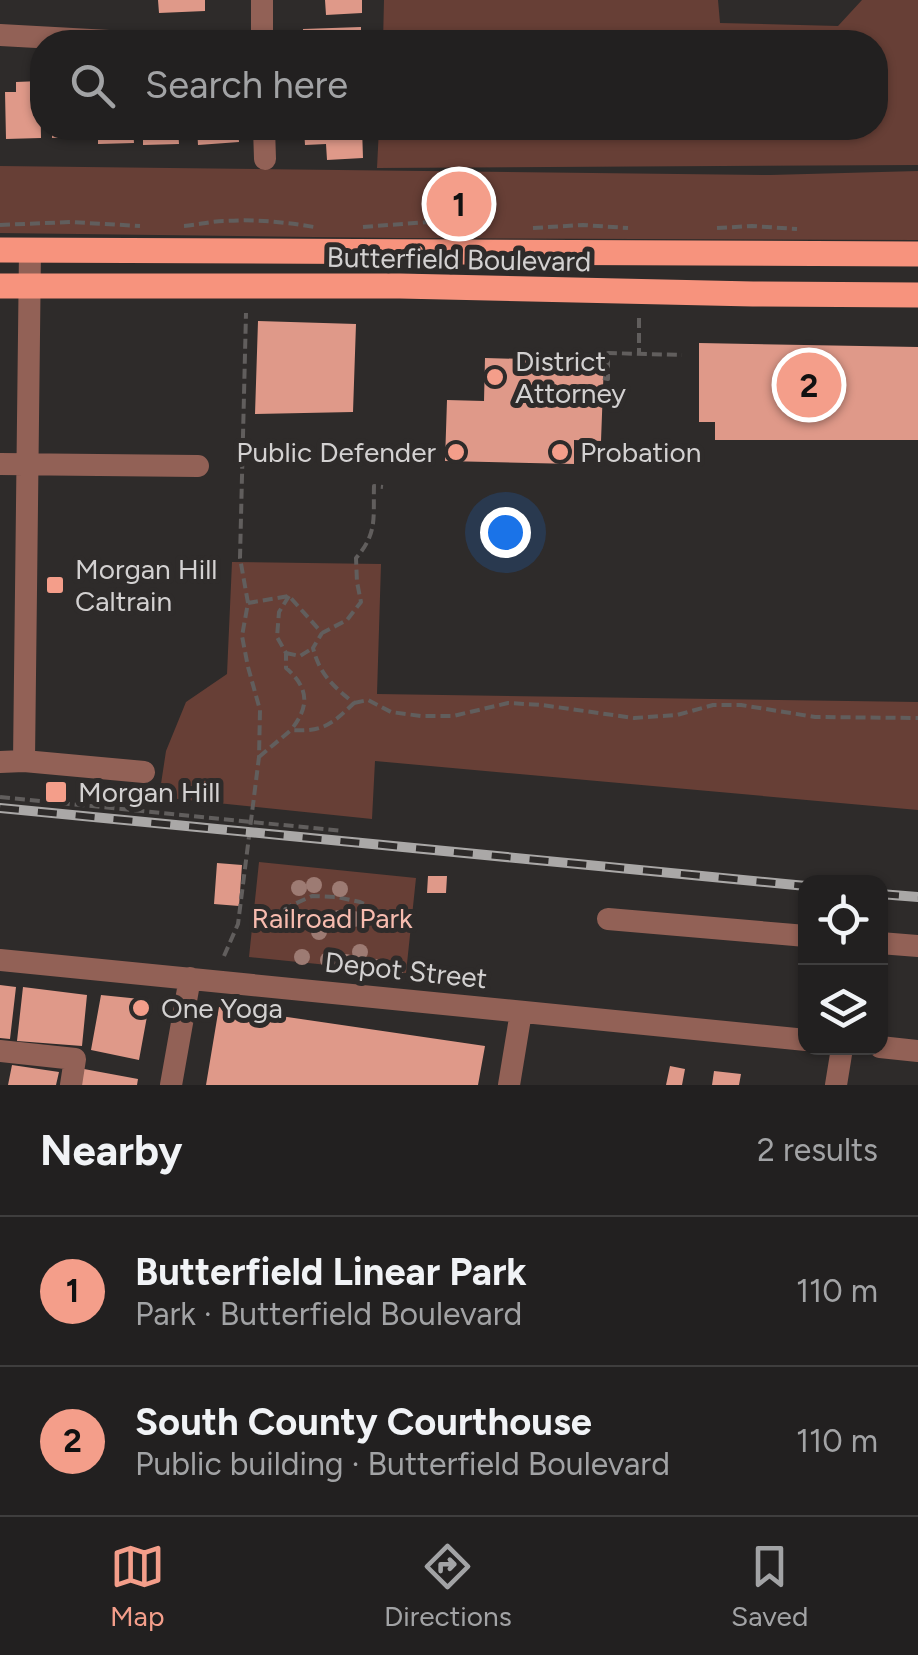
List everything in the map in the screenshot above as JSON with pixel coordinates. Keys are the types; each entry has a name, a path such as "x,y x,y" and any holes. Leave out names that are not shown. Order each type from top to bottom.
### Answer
{"main road":[{"name":"Butterfield Boulevard","path":"0,250 918,254"},
{"name":"Butterfield Boulevard","path":"0,286 400,286 918,295"}],"street":[{"path":"262,0 262,30"},
{"path":"0,35 30,37"},
{"path":"264,140 264,160"},
{"path":"30,250 28,464 12,761 144,772"},
{"path":"0,464 198,466"},
{"path":"608,920 798,935"},
{"path":"888,944 918,946"},
{"name":"Depot Street","path":"0,960 798,1039"},
{"path":"171,1085 190,978"},
{"path":"508,1085 522,1012"},
{"path":"888,1048 918,1050"},
{"path":"0,1051 75,1059 71,1085"},
{"path":"836,1085 841,1055"}],"path":[{"path":"182,226 253,220 326,228"},
{"path":"0,225 83,222 151,227"},
{"path":"357,228 430,222 478,228"},
{"path":"521,229 583,225 628,228"},
{"path":"715,228 804,230"},
{"path":"224,956 238,924 259,757 260,710 242,636 248,603 240,558 246,313"},
{"path":"639,318 640,354"},
{"path":"603,378 608,379 608,353 682,355"},
{"path":"286,653 300,656 313,648 322,634 347,620 362,602 356,558 373,532 374,486 383,486"},
{"path":"248,603 289,596"},
{"path":"289,596 322,634"},
{"path":"259,757 301,717 305,695 297,678 286,668 286,653 277,638 280,612 289,596"},
{"path":"313,648 318,666 334,688 354,703"},
{"path":"291,730 316,731 339,718 354,703 368,700 391,712 421,716 453,716 508,704 542,704 634,718 677,714 712,705 741,705 815,718 918,718"},
{"path":"2,796 344,831"},
{"path":"254,913 270,915 312,896 337,897 360,902 410,926"}],"green space":[{"path":"384,0 718,0 720,23 838,26 862,0 918,0 918,165 377,168 378,140 888,140 888,30 383,30"},
{"path":"0,166 770,175 918,171 918,240 0,233"},
{"path":"232,562 381,564 377,694 918,702 918,810 375,761 372,819 159,797 166,751 186,702 227,674"},
{"name":"Railroad Park","path":"259,862 416,878 406,973 249,957"}],"building":[{"path":"158,0 205,0 205,11 159,13"},
{"path":"325,0 362,0 362,13 326,15"},
{"path":"361,27 361,30 303,29"},
{"path":"30,81 30,138 6,139 5,92 16,92 16,82"},
{"path":"98,140 134,140 134,143 98,144"},
{"path":"143,140 179,140 179,144 143,145"},
{"path":"198,140 239,140 239,142 198,145"},
{"path":"305,140 362,140 363,158 327,160 326,144 305,145"},
{"path":"258,321 356,324 353,412 255,414"},
{"path":"699,343 918,347 918,440 715,440 715,422 699,422"},
{"path":"485,358 604,361 601,441 574,440 574,464 445,461 447,400 484,401"},
{"path":"217,863 242,865 239,906 214,904"},
{"path":"428,876 447,876 446,893 427,893"},
{"path":"0,985 16,987 10,1039 0,1038"},
{"path":"23,987 87,995 82,1046 17,1041"},
{"path":"101,995 150,1000 139,1060 91,1050"},
{"path":"219,1007 485,1046 478,1085 206,1085"},
{"path":"12,1065 59,1072 56,1085 8,1085"},
{"path":"670,1066 685,1069 682,1085 666,1085"},
{"path":"84,1069 138,1079 137,1085 81,1085"},
{"path":"714,1071 741,1074 739,1085 712,1085"}],"railway":[{"path":"0,808 798,885"},
{"path":"888,895 918,897"}],"place":[{"name":"Butterfield Linear Park","path":"459,204"},
{"name":"District Attorney","path":"495,377"},
{"name":"South County Courthouse","path":"809,385"},
{"name":"Public Defender","path":"456,452"},
{"name":"Probation","path":"560,452"},
{"name":"Morgan Hill Caltrain","path":"55,585"},
{"name":"Morgan Hill","path":"56,792"},
{"name":"One Yoga","path":"141,1008"}]}
